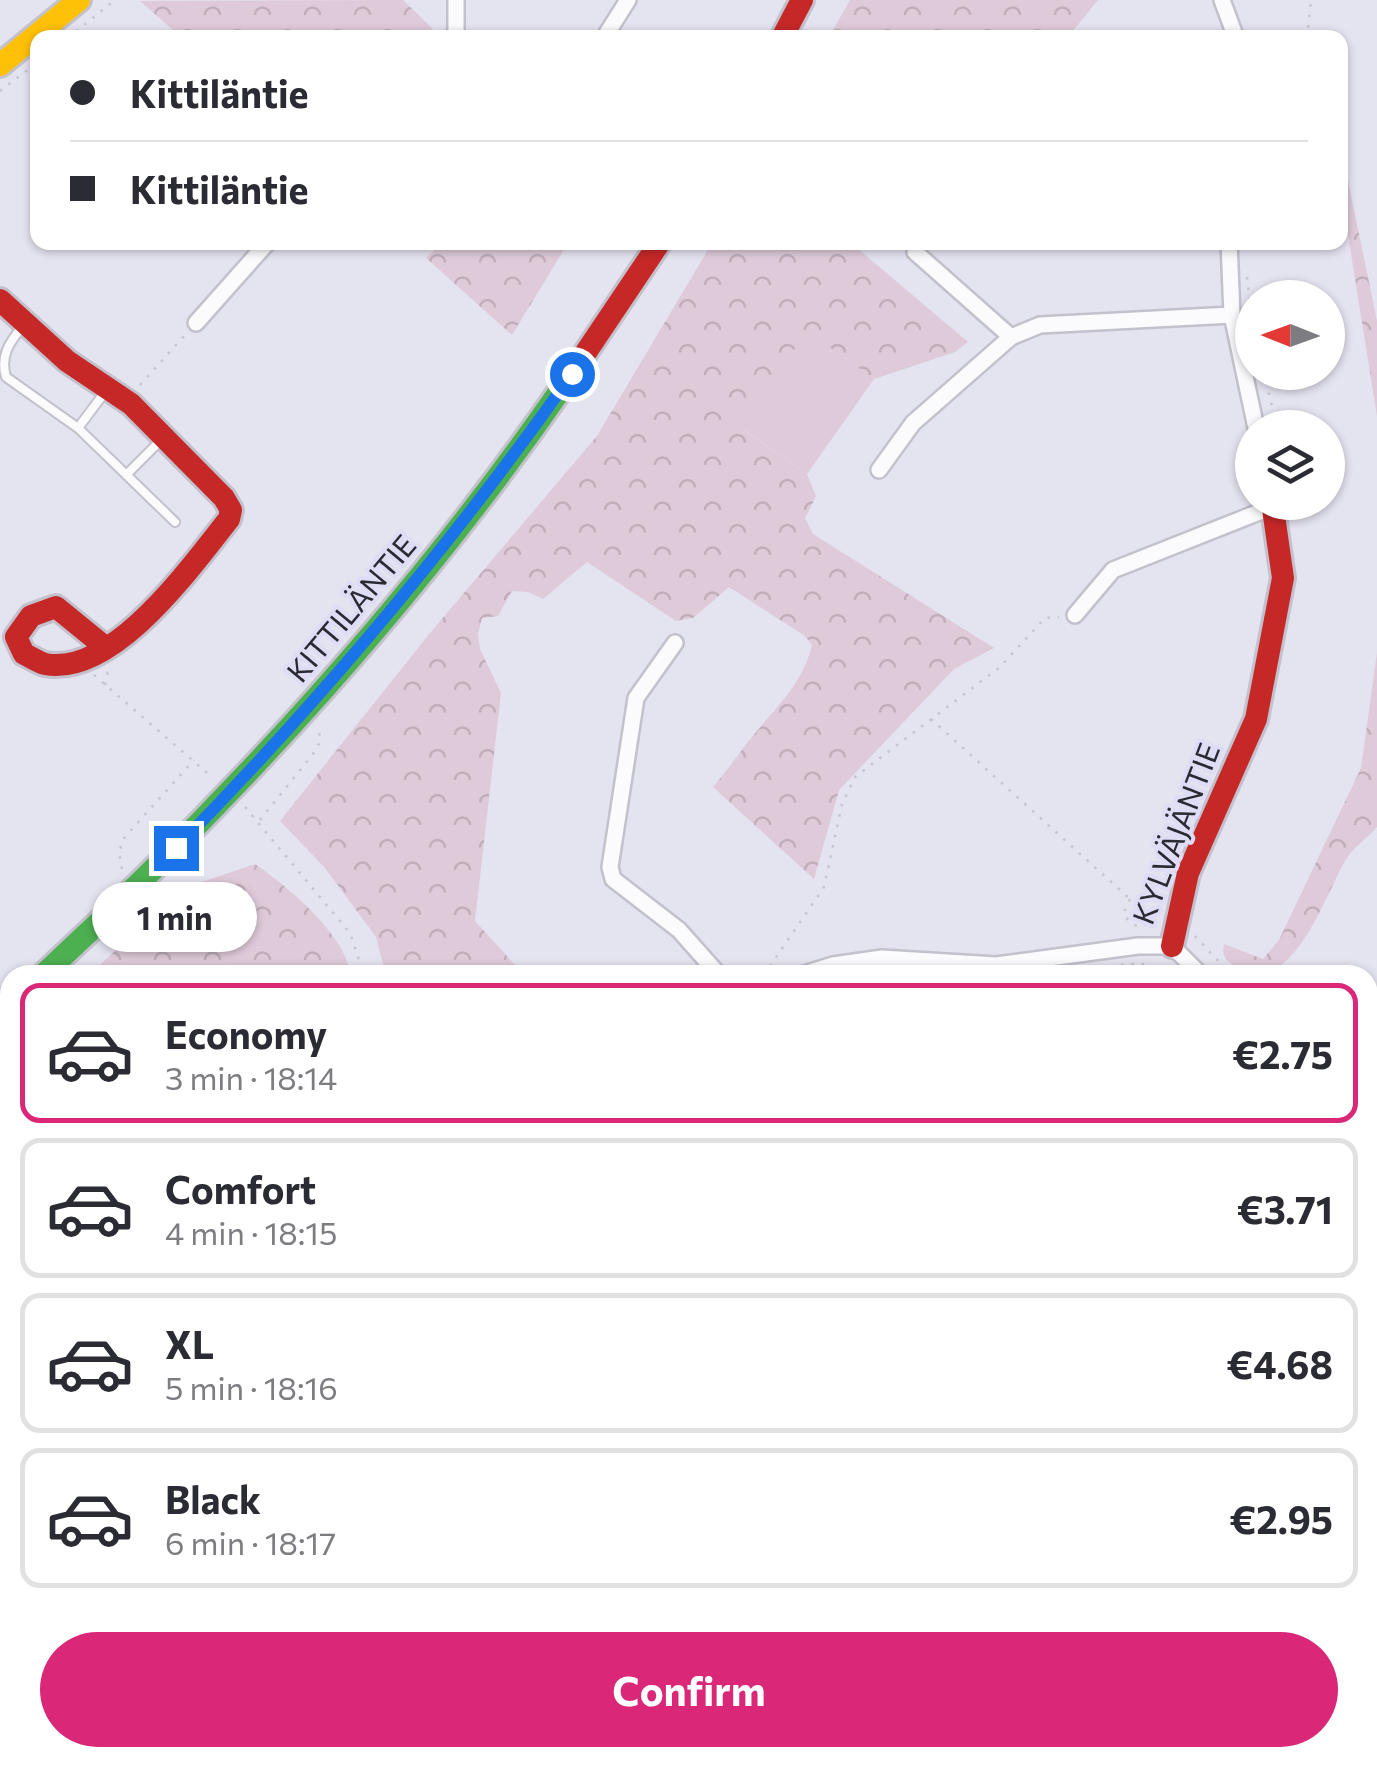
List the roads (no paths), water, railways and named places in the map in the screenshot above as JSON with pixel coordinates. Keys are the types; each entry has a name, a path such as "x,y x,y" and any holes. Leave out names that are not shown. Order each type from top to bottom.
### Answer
{"street":[{"path":"43,30 79,0"},
{"path":"456,0 457,30"},
{"path":"609,30 628,0"},
{"path":"786,30 802,0"},
{"path":"1222,0 1233,30"},
{"path":"0,65 30,40"},
{"path":"196,323 261,250"},
{"name":"KITTILÄNTIE","path":"53,965 194,829 319,697 383,622 518,450 655,250"},
{"path":"1230,250 1232,315 1252,410"},
{"path":"915,252 1010,337"},
{"path":"0,300 66,361 109,386 130,404 224,498 231,510 229,519 161,602 120,639 107,646 79,660 48,664 24,654 16,637 21,623 40,610 56,606 107,646"},
{"path":"879,470 913,423 1010,337 1040,325 1232,315"},
{"path":"1075,615 1113,570 1235,520"},
{"name":"KYLVÄJÄNTIE","path":"1026,965 1138,946 1172,946 1188,873 1256,719 1282,578 1274,520"},
{"path":"675,644 636,698 610,868 613,879 678,930 711,965"},
{"path":"1172,946 1191,965"},
{"name":"KYLVÄJÄNTIE","path":"830,965 882,958 948,965"}],"lane":[{"path":"24,325 3,355 6,377 78,428 175,522"},
{"path":"78,428 109,386"},
{"path":"127,474 163,438"}]}
